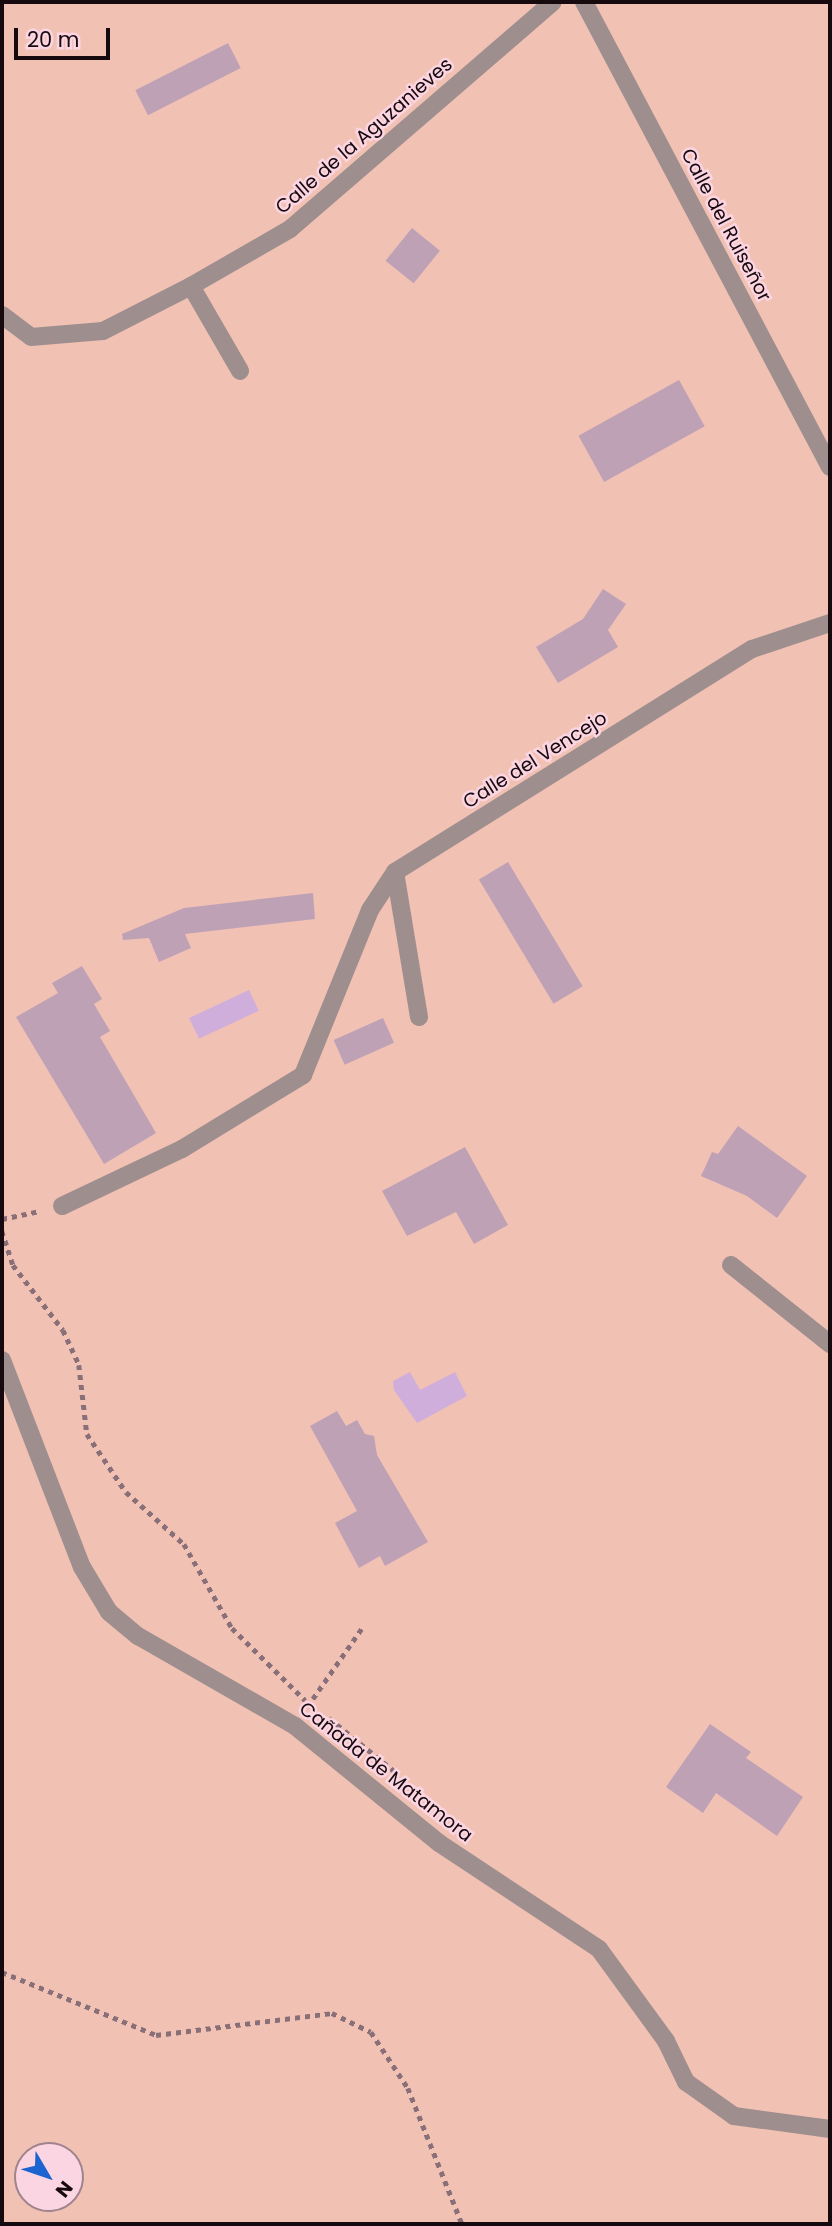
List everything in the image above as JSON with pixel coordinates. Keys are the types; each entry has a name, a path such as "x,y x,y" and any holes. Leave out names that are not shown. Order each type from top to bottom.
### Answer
{"street":[{"name":"Calle de la Aguzanieves","path":"2,315 31,337 103,331 191,286 290,229 553,2"},
{"name":"Calle del Ruiseñor","path":"584,2 830,467"},
{"path":"191,286 240,371"},
{"name":"Calle del Vencejo","path":"395,872 752,649 830,623"},
{"path":"395,872 419,1017"},
{"path":"62,1206 182,1149 303,1074 370,909 395,872"},
{"path":"732,1265 830,1344"},
{"name":"Cañada de Matamora","path":"2,1360 82,1567 109,1612 138,1636 295,1726 439,1843 599,1949 666,2041 686,2082 734,2116 830,2129"}],"path":[{"path":"2,1219 62,1206"},
{"path":"2,1231 13,1265 63,1330 79,1365 87,1434 126,1492 184,1544 232,1628 308,1704 361,1739 407,1783"},
{"path":"295,1726 362,1628"},
{"path":"2,1972 156,2035 332,2013 371,2032 408,2088 462,2224"}],"shaded area":[{"path":"2,2 830,2 830,2224 2,2224"},
{"path":"249,990 259,1011 199,1039 189,1018"},
{"path":"410,1372 420,1390 455,1372 467,1396 417,1423 394,1390 393,1381"}],"building":[{"path":"228,43 241,68 148,115 135,90"},
{"path":"412,228 440,251 414,283 386,261"},
{"path":"679,380 705,426 604,482 578,436"},
{"path":"603,589 626,604 608,630 618,647 558,683 536,647 583,619"},
{"path":"508,862 583,986 554,1004 479,880"},
{"path":"313,893 315,919 185,934 191,948 159,962 149,938 123,940 122,934 184,908"},
{"path":"82,966 102,999 94,1004 110,1031 100,1037 156,1133 104,1164 16,1017 58,993 52,983"},
{"path":"383,1018 394,1043 345,1065 334,1040"},
{"path":"738,1126 807,1176 777,1218 747,1196 701,1176 712,1152 718,1154"},
{"path":"465,1147 508,1225 474,1244 456,1212 407,1236 382,1191"},
{"path":"337,1411 346,1426 357,1420 365,1434 374,1436 377,1455 428,1542 385,1566 380,1556 359,1568 335,1523 357,1511 310,1426"},
{"path":"710,1724 751,1752 746,1758 803,1797 777,1836 716,1793 703,1813 666,1787"}]}
